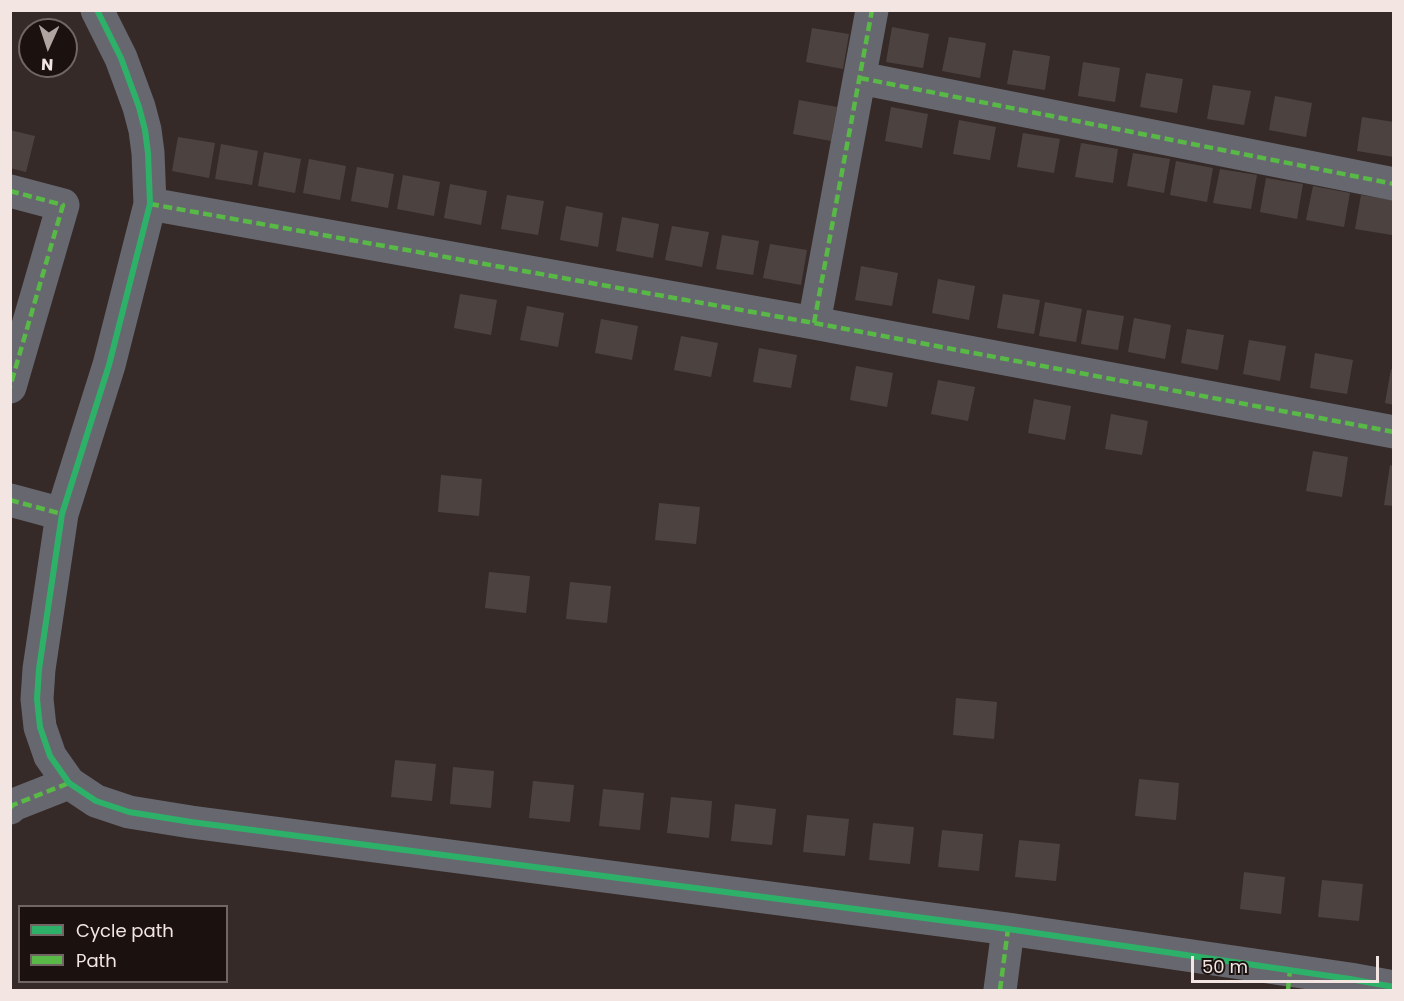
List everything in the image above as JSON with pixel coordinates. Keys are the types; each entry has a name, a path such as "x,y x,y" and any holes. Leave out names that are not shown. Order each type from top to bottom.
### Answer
{"street":[{"path":"814,323 872,10"},
{"path":"98,11 121,58 139,107 148,153 150,204 109,365 62,514 39,669 37,699 40,728 50,756 69,783 96,801 129,812 1008,929 1289,980 1394,987"},
{"path":"860,78 1394,184"},
{"path":"10,191 63,205 10,387"},
{"path":"150,204 814,323 1394,432"},
{"path":"10,500 62,514"},
{"path":"11,806 69,783"},
{"path":"1000,990 1008,929"}],"building":[{"path":"892,27 929,34 923,68 886,62"},
{"path":"812,28 849,34 843,69 806,62"},
{"path":"949,37 986,43 980,78 942,71"},
{"path":"1013,50 1050,56 1045,90 1007,84"},
{"path":"1083,62 1120,68 1115,102 1078,96"},
{"path":"1146,73 1183,79 1177,113 1140,107"},
{"path":"1213,85 1251,91 1244,125 1207,119"},
{"path":"1275,96 1312,103 1306,137 1269,130"},
{"path":"799,100 837,107 831,141 793,134"},
{"path":"891,107 928,114 922,148 885,141"},
{"path":"1362,117 1394,122 1394,157 1357,151"},
{"path":"959,120 996,127 990,160 953,154"},
{"path":"10,130 35,136 26,172 10,168"},
{"path":"1023,133 1060,139 1054,173 1017,167"},
{"path":"178,137 215,143 209,178 172,171"},
{"path":"1081,143 1118,149 1113,183 1075,177"},
{"path":"221,144 258,151 252,185 215,179"},
{"path":"264,152 301,159 295,193 258,186"},
{"path":"1133,153 1170,159 1164,193 1127,186"},
{"path":"309,159 346,166 340,200 303,193"},
{"path":"1176,161 1213,168 1207,202 1170,195"},
{"path":"357,167 394,174 388,208 351,201"},
{"path":"1220,169 1257,175 1251,209 1213,203"},
{"path":"403,175 440,182 434,216 397,209"},
{"path":"1266,178 1303,184 1297,219 1260,212"},
{"path":"450,184 487,191 481,225 444,218"},
{"path":"1313,186 1350,193 1344,227 1306,220"},
{"path":"507,195 544,201 538,235 501,229"},
{"path":"1361,195 1394,200 1392,235 1355,229"},
{"path":"566,206 603,213 598,247 560,240"},
{"path":"622,217 659,224 653,258 616,251"},
{"path":"672,226 709,232 702,267 665,260"},
{"path":"722,235 759,241 753,275 716,269"},
{"path":"770,244 807,250 801,285 763,278"},
{"path":"861,266 898,273 892,306 855,300"},
{"path":"938,279 975,286 969,320 932,313"},
{"path":"460,294 497,300 491,335 454,328"},
{"path":"1003,294 1040,300 1034,334 997,328"},
{"path":"1045,302 1082,309 1076,342 1039,336"},
{"path":"527,306 564,313 558,347 520,340"},
{"path":"1087,310 1124,316 1118,350 1081,344"},
{"path":"1134,318 1171,325 1165,359 1128,352"},
{"path":"601,319 638,326 632,360 595,353"},
{"path":"1187,329 1224,335 1218,370 1181,363"},
{"path":"681,336 718,343 711,377 674,370"},
{"path":"1249,340 1286,346 1280,381 1243,374"},
{"path":"759,348 797,355 791,388 753,382"},
{"path":"1315,353 1353,360 1347,394 1310,388"},
{"path":"856,366 893,373 887,407 850,400"},
{"path":"1391,369 1394,370 1394,405 1385,403"},
{"path":"938,380 975,387 968,421 931,414"},
{"path":"1034,399 1071,406 1065,440 1028,433"},
{"path":"1111,414 1148,421 1142,455 1105,449"},
{"path":"1313,451 1348,457 1342,497 1306,491"},
{"path":"1390,465 1394,466 1394,506 1384,505"},
{"path":"441,475 482,479 479,516 438,512"},
{"path":"659,503 700,507 696,544 655,540"},
{"path":"489,572 530,576 526,613 485,608"},
{"path":"570,582 611,586 607,623 566,619"},
{"path":"956,698 997,702 994,739 953,735"},
{"path":"395,760 436,764 432,801 391,797"},
{"path":"453,767 494,771 491,808 450,804"},
{"path":"1139,779 1179,783 1176,820 1135,816"},
{"path":"533,781 574,785 570,822 529,818"},
{"path":"603,789 644,793 640,830 599,826"},
{"path":"671,797 712,801 709,838 667,833"},
{"path":"735,804 776,809 772,845 731,841"},
{"path":"807,815 849,819 845,856 803,852"},
{"path":"873,823 914,827 910,864 869,860"},
{"path":"942,830 983,834 979,871 938,867"},
{"path":"1019,840 1060,844 1056,881 1015,877"},
{"path":"1244,872 1285,877 1281,914 1240,909"},
{"path":"1322,880 1363,884 1359,921 1318,917"}],"marked path":[{"path":"814,323 872,10"},
{"path":"860,78 1394,184"},
{"path":"10,191 63,205 10,387"},
{"path":"150,204 814,323 1394,432"},
{"path":"10,500 62,514"},
{"path":"10,808 69,783"},
{"path":"1000,990 1008,929"},
{"path":"1288,990 1290,970"}],"cycle path":[{"path":"97,10 121,58 139,107 148,153 150,204 109,365 62,514 39,669 37,699 40,727 50,756 69,783 96,801 129,812 191,822 1008,929 1394,987"}]}
